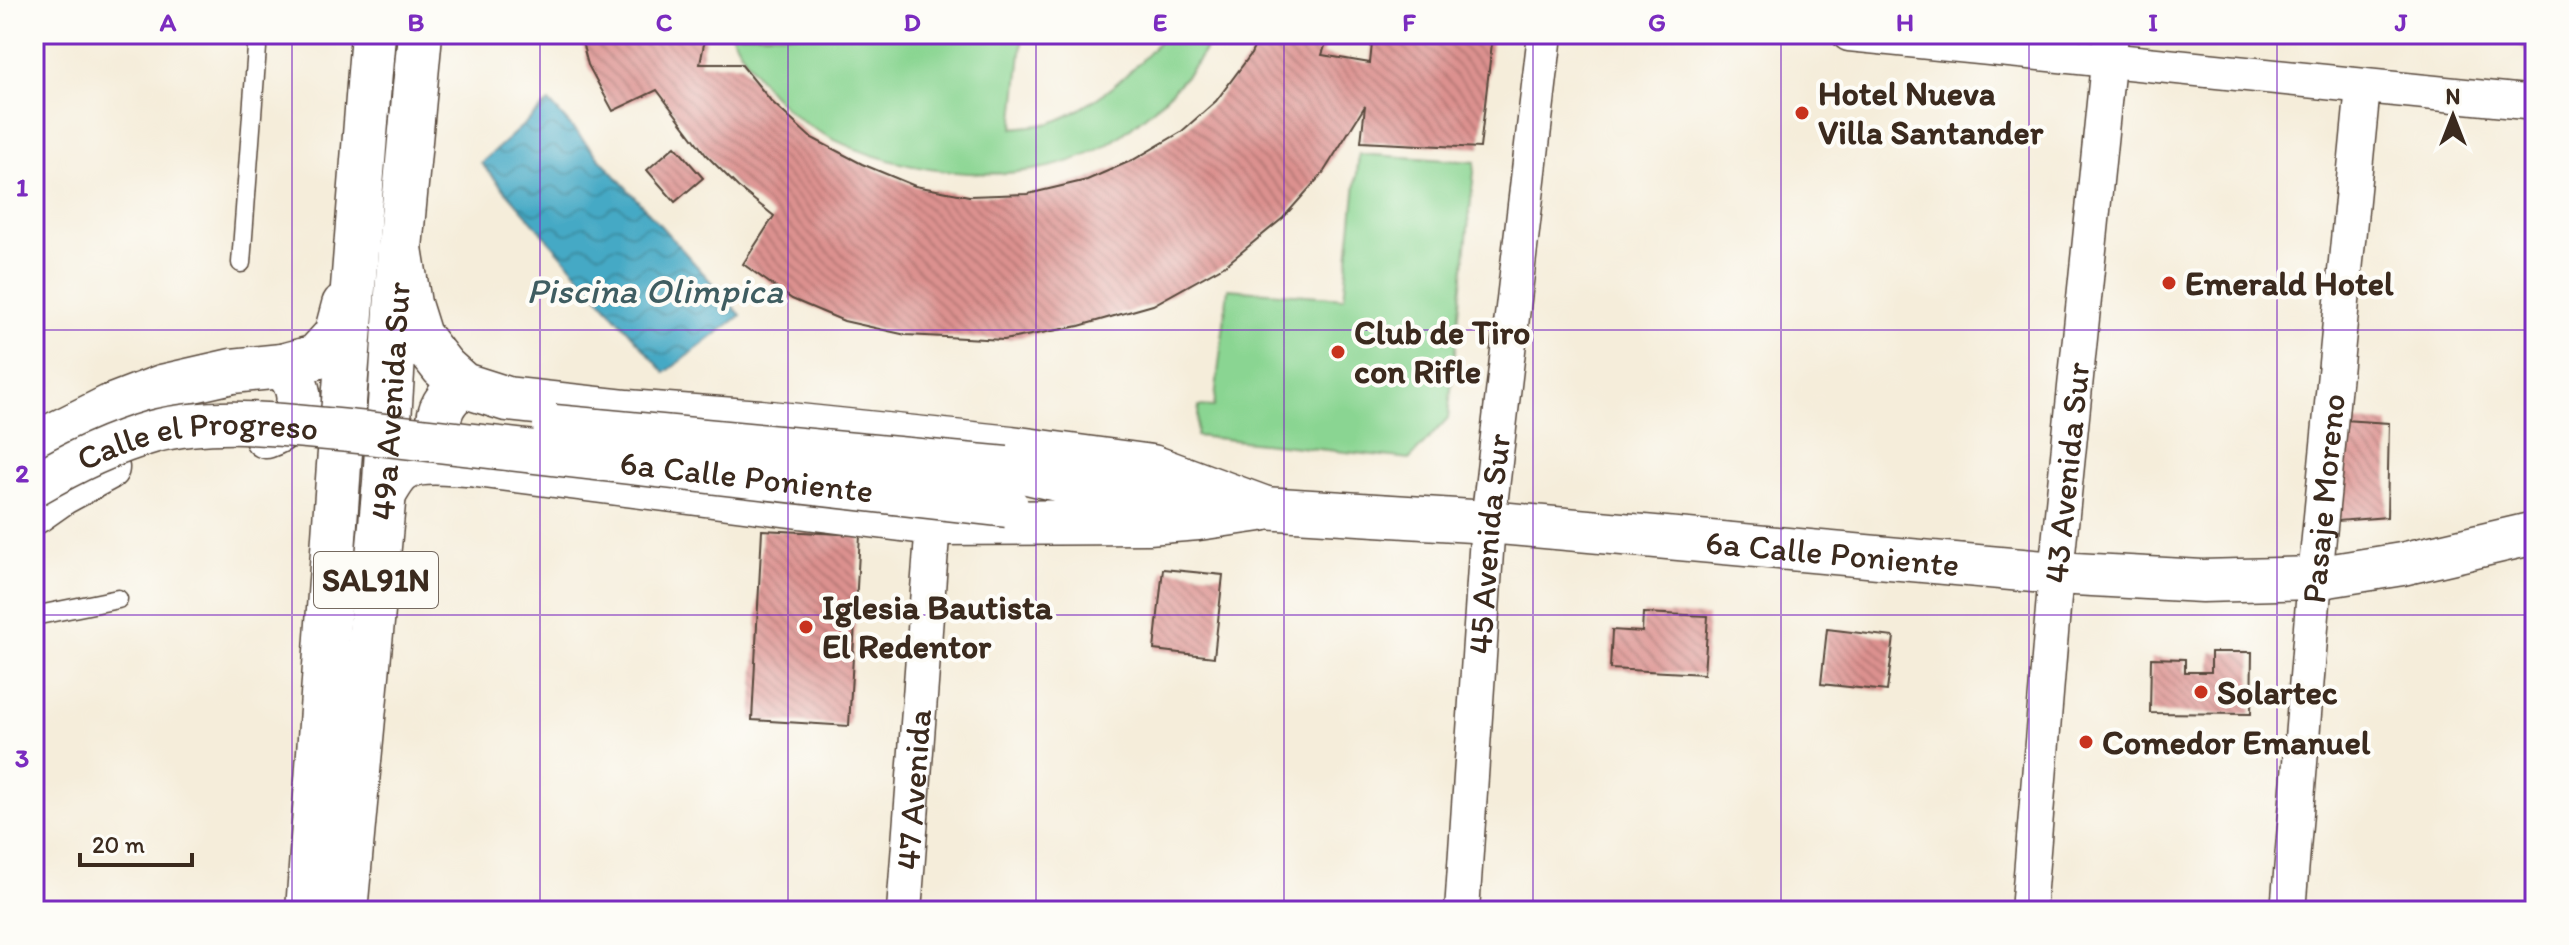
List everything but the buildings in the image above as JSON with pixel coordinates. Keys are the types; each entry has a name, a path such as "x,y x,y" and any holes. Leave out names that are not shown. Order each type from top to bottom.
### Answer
{"main road":[{"name":"49a Avenida Sur","path":"308,911 373,34"},
{"name":"49a Avenida Sur","path":"345,911 384,494 400,248 420,34"},
{"path":"400,248 409,304 419,336 443,367 463,385 507,399 964,443 1152,467 1263,508"},
{"path":"34,445 110,407 162,387 316,357 336,335 355,265"},
{"path":"266,436 289,424 299,400 292,375 282,366"},
{"path":"463,385 451,393 443,405 439,419 440,433 456,457 469,464"},
{"path":"34,512 90,476 139,457 197,443 298,436 313,441 327,454 333,468 335,525"},
{"path":"384,494 406,467 469,464 933,523 1148,522 1263,508"}],"street":[{"name":"45 Avenida Sur","path":"1462,911 1488,522 1545,34"},
{"path":"1849,34 2110,47 2363,87 2535,103"},
{"name":"43 Avenida Sur","path":"2028,911 2056,573 2110,47"},
{"name":"Pasaje Moreno","path":"2288,911 2315,578 2363,87"},
{"name":"Calle el Progreso","path":"34,461 111,421 199,401 284,401 369,421"},
{"name":"6a Calle Poniente","path":"369,421 1007,487 1488,522 2056,573 2202,581 2315,578 2402,564 2535,533"},
{"name":"Calle el Progreso","path":"34,485 88,456 155,431 188,427 369,421"},
{"name":"47 Avenida","path":"904,911 933,523"}],"lane":[{"path":"241,263 258,34"},
{"path":"34,616 118,599"}],"green space":[{"path":"731,34 1023,34 1013,128 1050,123 1082,108 1128,74 1165,34 1213,34 1202,55 1179,84 1130,129 1105,146 1071,161 1033,170 993,173 952,172 911,166 835,140 803,122 781,104 754,71"},
{"name":"Club de Tiro con Rifle","path":"1359,154 1475,162 1448,418 1410,459 1196,436 1199,406 1214,407 1228,289 1344,298"}],"water":[{"name":"Piscina Olimpica","path":"549,102 741,315 665,373 481,163"}],"place":[{"name":"Hotel Nueva Villa Santander","path":"1802,113"},
{"name":"Emerald Hotel","path":"2169,283"},
{"name":"Club de Tiro con Rifle","path":"1338,352"},
{"name":"Iglesia Bautista El Redentor","path":"806,627"},
{"name":"Solartec","path":"2201,692"},
{"name":"Comedor Emanuel","path":"2086,742"}]}
